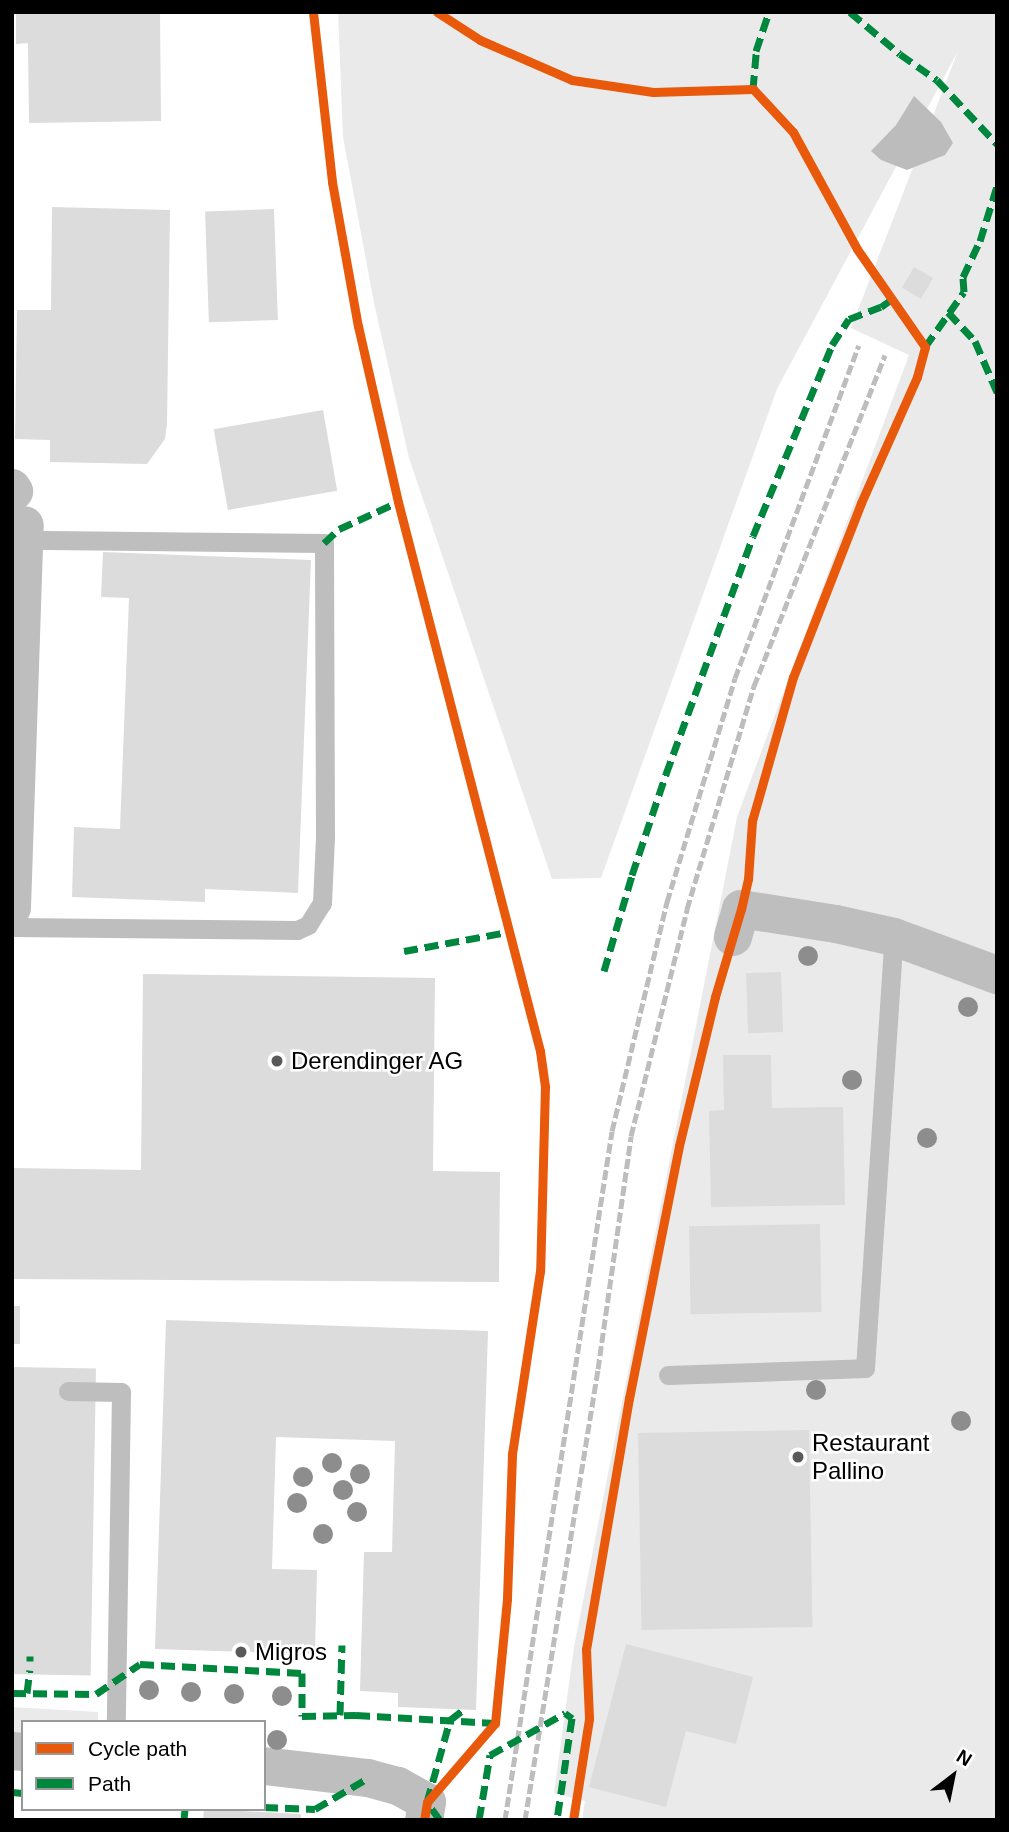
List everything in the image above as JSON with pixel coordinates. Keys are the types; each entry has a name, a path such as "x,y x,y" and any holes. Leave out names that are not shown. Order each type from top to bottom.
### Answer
{"street":[{"path":"12,908 19,511"},
{"path":"733,937 741,909 836,924 894,937 997,975"},
{"path":"266,1766 368,1778 398,1786 427,1802 424,1820"}],"lane":[{"path":"12,928 297,930 307,925 322,903 326,837 324,543 19,511"},
{"path":"668,1375 865,1368 894,937"},
{"path":"68,1391 121,1392 116,1720"}],"shaded area":[{"path":"338,12 997,12 997,1820 582,1820 585,1801 554,1793 574,1647 737,817 909,355 851,328 958,51 777,389 601,878 552,879 409,458 374,303 343,137"},
{"path":"914,96 941,122 953,143 945,155 907,170 881,160 871,151 896,125"},
{"path":"12,1707 98,1712 98,1720 21,1720 21,1735 12,1734"}],"building":[{"path":"16,12 160,12 161,121 29,123 28,43 16,44"},
{"path":"52,207 170,210 167,424 165,439 147,464 50,462 50,440 15,439 17,310 51,310"},
{"path":"274,209 278,320 209,322 205,211"},
{"path":"914,267 933,278 921,299 902,288"},
{"path":"323,410 337,491 228,510 214,429"},
{"path":"103,552 311,560 298,893 205,889 205,902 72,897 74,827 120,829 129,598 101,597"},
{"path":"781,972 783,1032 748,1033 746,973"},
{"path":"143,974 435,978 433,1171 500,1172 499,1282 12,1279 12,1168 141,1170"},
{"path":"723,1055 771,1055 772,1108 843,1107 845,1205 711,1207 709,1111 724,1110"},
{"path":"820,1224 822,1312 691,1314 689,1226"},
{"path":"12,1306 20,1306 20,1344 12,1344"},
{"path":"166,1320 488,1331 476,1710 398,1707 398,1693 360,1691 364,1552 392,1552 395,1441 276,1437 272,1569 317,1570 315,1654 155,1649"},
{"path":"12,1367 96,1368 91,1675 12,1674"},
{"path":"809,1430 812,1627 641,1630 638,1433"},
{"path":"626,1644 753,1677 736,1744 686,1731 666,1807 589,1787"},
{"path":"204,1811 301,1814 301,1820 203,1820"}],"railway":[{"path":"505,1820 612,1131 667,902 735,678 859,345"},
{"path":"525,1820 598,1369 631,1136 687,909 754,686 885,355"}],"marked path":[{"path":"753,89 756,51 769,12"},
{"path":"850,12 900,54 937,80 997,144"},
{"path":"925,347 964,292 963,277 980,241 997,186"},
{"path":"604,971 632,875 666,774 753,536 832,345 849,319 881,307 892,299"},
{"path":"948,312 975,341 997,392"},
{"path":"324,543 339,529 398,502"},
{"path":"404,951 508,932"},
{"path":"340,1715 342,1645"},
{"path":"30,1656 30,1661"},
{"path":"12,1693 96,1694 140,1664 302,1673 302,1716 356,1715 495,1723"},
{"path":"27,1693 30,1670"},
{"path":"440,1820 427,1802 450,1720 463,1710"},
{"path":"479,1820 490,1755 565,1713 572,1718 557,1820"},
{"path":"266,1807 315,1809 368,1778"},
{"path":"12,1792 21,1793"},
{"path":"184,1820 185,1811"}],"cycle path":[{"path":"313,12 332,182 358,326 398,502 540,1051 545,1086 540,1271 512,1455 507,1599 495,1723 427,1802 424,1820"},
{"path":"437,12 480,40 572,80 653,92 753,89 793,132 857,249 925,347 917,377 861,503 793,677 752,821 748,879 715,997 679,1146 629,1398 586,1649 589,1719 573,1820"}],"place":[{"name":"Derendinger AG","path":"277,1061"},
{"name":"Restaurant Pallino","path":"798,1457"},
{"name":"Migros","path":"241,1652"}]}
